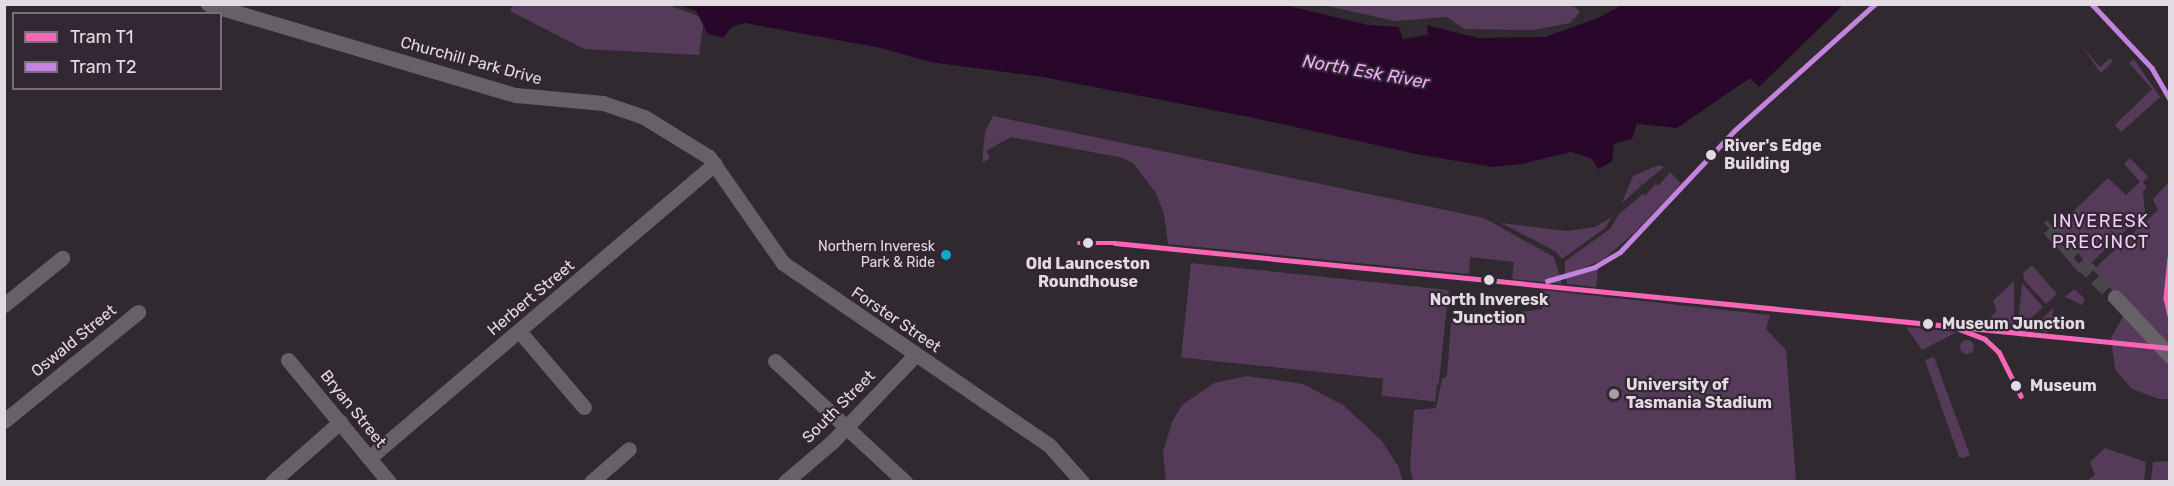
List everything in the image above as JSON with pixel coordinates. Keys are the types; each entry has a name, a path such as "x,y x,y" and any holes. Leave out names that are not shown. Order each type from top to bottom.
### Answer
{"street":[{"name":"Churchill Park Drive","path":"208,4 516,94 617,106 696,147 715,164"},
{"name":"Herbert Street","path":"369,458 715,164"},
{"name":"Forster Street","path":"715,164 783,264 915,356 1049,445 1082,482"},
{"path":"4,305 62,258"},
{"path":"2115,297 2169,356"},
{"name":"Oswald Street","path":"4,421 138,312"},
{"path":"519,332 584,406"},
{"name":"South Street","path":"785,482 847,427 915,356"},
{"name":"Bryan Street","path":"288,360 389,482"},
{"path":"775,361 905,482"},
{"path":"272,482 340,422"},
{"path":"591,482 629,449"}],"shaded area":[{"path":"514,4 665,4 704,18 699,55 584,49 510,11"},
{"path":"1572,4 1580,12 1570,23 1533,30 1464,29 1447,17 1395,21 1323,5"},
{"path":"2082,47 2100,67 2110,58 2113,61 2101,73"},
{"path":"2134,59 2160,97 2121,132 2115,125 2152,89 2129,63"},
{"path":"993,116 1484,218 1554,257 1562,284 1512,279 1514,262 1470,257 1469,274 1168,244 1164,214 1156,193 1133,163 1119,157 1011,137 986,151 990,158 982,163 985,132"},
{"path":"2130,158 2148,177 2143,182 2147,187 2143,192 2145,212 2089,265 2055,229 2108,178 2126,195 2140,182 2124,164"},
{"path":"1659,165 1664,167 1642,185 1639,182 1641,186 1622,203 1633,176"},
{"path":"1670,172 1681,184 1633,234 1603,260 1565,275 1565,261 1610,229 1620,213 1643,194 1645,196 1655,184 1658,186"},
{"path":"2169,182 2169,399 2159,399 2132,389 2115,369 2111,338 2128,307 2093,270 2158,210 2153,199"},
{"path":"1612,217 1605,228 1562,259 1555,251 1501,223 1567,231 1595,227"},
{"path":"2058,242 2084,269 2079,273 2055,245"},
{"path":"1191,263 1449,290 1439,385 1181,357"},
{"path":"2032,265 2057,294 2046,304 2024,280 2023,273"},
{"path":"1598,267 1596,287 1567,284 1566,278"},
{"path":"2014,281 2014,329 1982,326 1997,311 1993,301"},
{"path":"2022,283 2043,307 2020,329 2018,325"},
{"path":"2074,289 2085,299 2082,305 2065,297"},
{"name":"University of Tasmania Stadium","path":"1543,290 1770,315 1766,329 1786,350 1796,481 1413,481 1410,467 1414,410 1436,408 1442,379 1447,376 1451,322 1542,309"},
{"path":"2054,307 2049,332 2030,331"},
{"path":"1906,327 1957,332 1922,350"},
{"path":"1967,340 1972,342 1974,347 1972,352 1967,354 1962,352 1960,347 1962,342"},
{"path":"1934,357 1970,455 1964,458 1959,457 1925,360"},
{"path":"1384,372 1438,378 1435,402 1381,396"},
{"path":"1247,376 1303,384 1343,405 1382,441 1398,466 1403,481 1166,481 1163,452 1172,422 1182,405 1214,383"},
{"path":"2105,448 2146,462 2144,481 2087,481 2095,475 2090,462"},
{"path":"2169,461 2169,481 2151,481 2153,462"}],"water":[{"name":"North Esk River","path":"680,5 1285,5 1368,25 1399,27 1403,39 1428,35 1427,25 1478,38 1545,37 1598,18 1622,5 1843,5 1759,87 1750,78 1677,128 1637,124 1632,139 1614,144 1612,162 1598,169 1592,159 1571,152 1521,164 1493,167 1421,155 1254,118 1043,77 930,62 881,48 745,23 732,27 723,38 708,34 696,11"}],"tunnel":[{"path":"2052,225 2049,228 2115,297"}],"tram line":[{"name":"T2","path":"1547,281 1595,267 1620,252 1734,131 1875,4"},
{"name":"T2","path":"2092,4 2152,68 2170,99"},
{"name":"T1","path":"1079,243 1115,243 2170,348"},
{"name":"T1","path":"2170,258 2166,298 2170,315"},
{"name":"T1","path":"1959,329 1985,339 1999,352 2021,396"}],"place":[{"name":"River's Edge Building","path":"1711,155"},
{"name":"Old Launceston Roundhouse","path":"1088,243"},
{"name":"Northern Inveresk Park & Ride","path":"946,255"},
{"name":"North Inveresk Junction","path":"1489,280"},
{"name":"Museum Junction","path":"1928,324"},
{"name":"Museum","path":"2016,386"},
{"name":"University of Tasmania Stadium","path":"1614,394"}],"district":[{"name":"INVERESK PRECINCT","path":"2101,232"}]}
